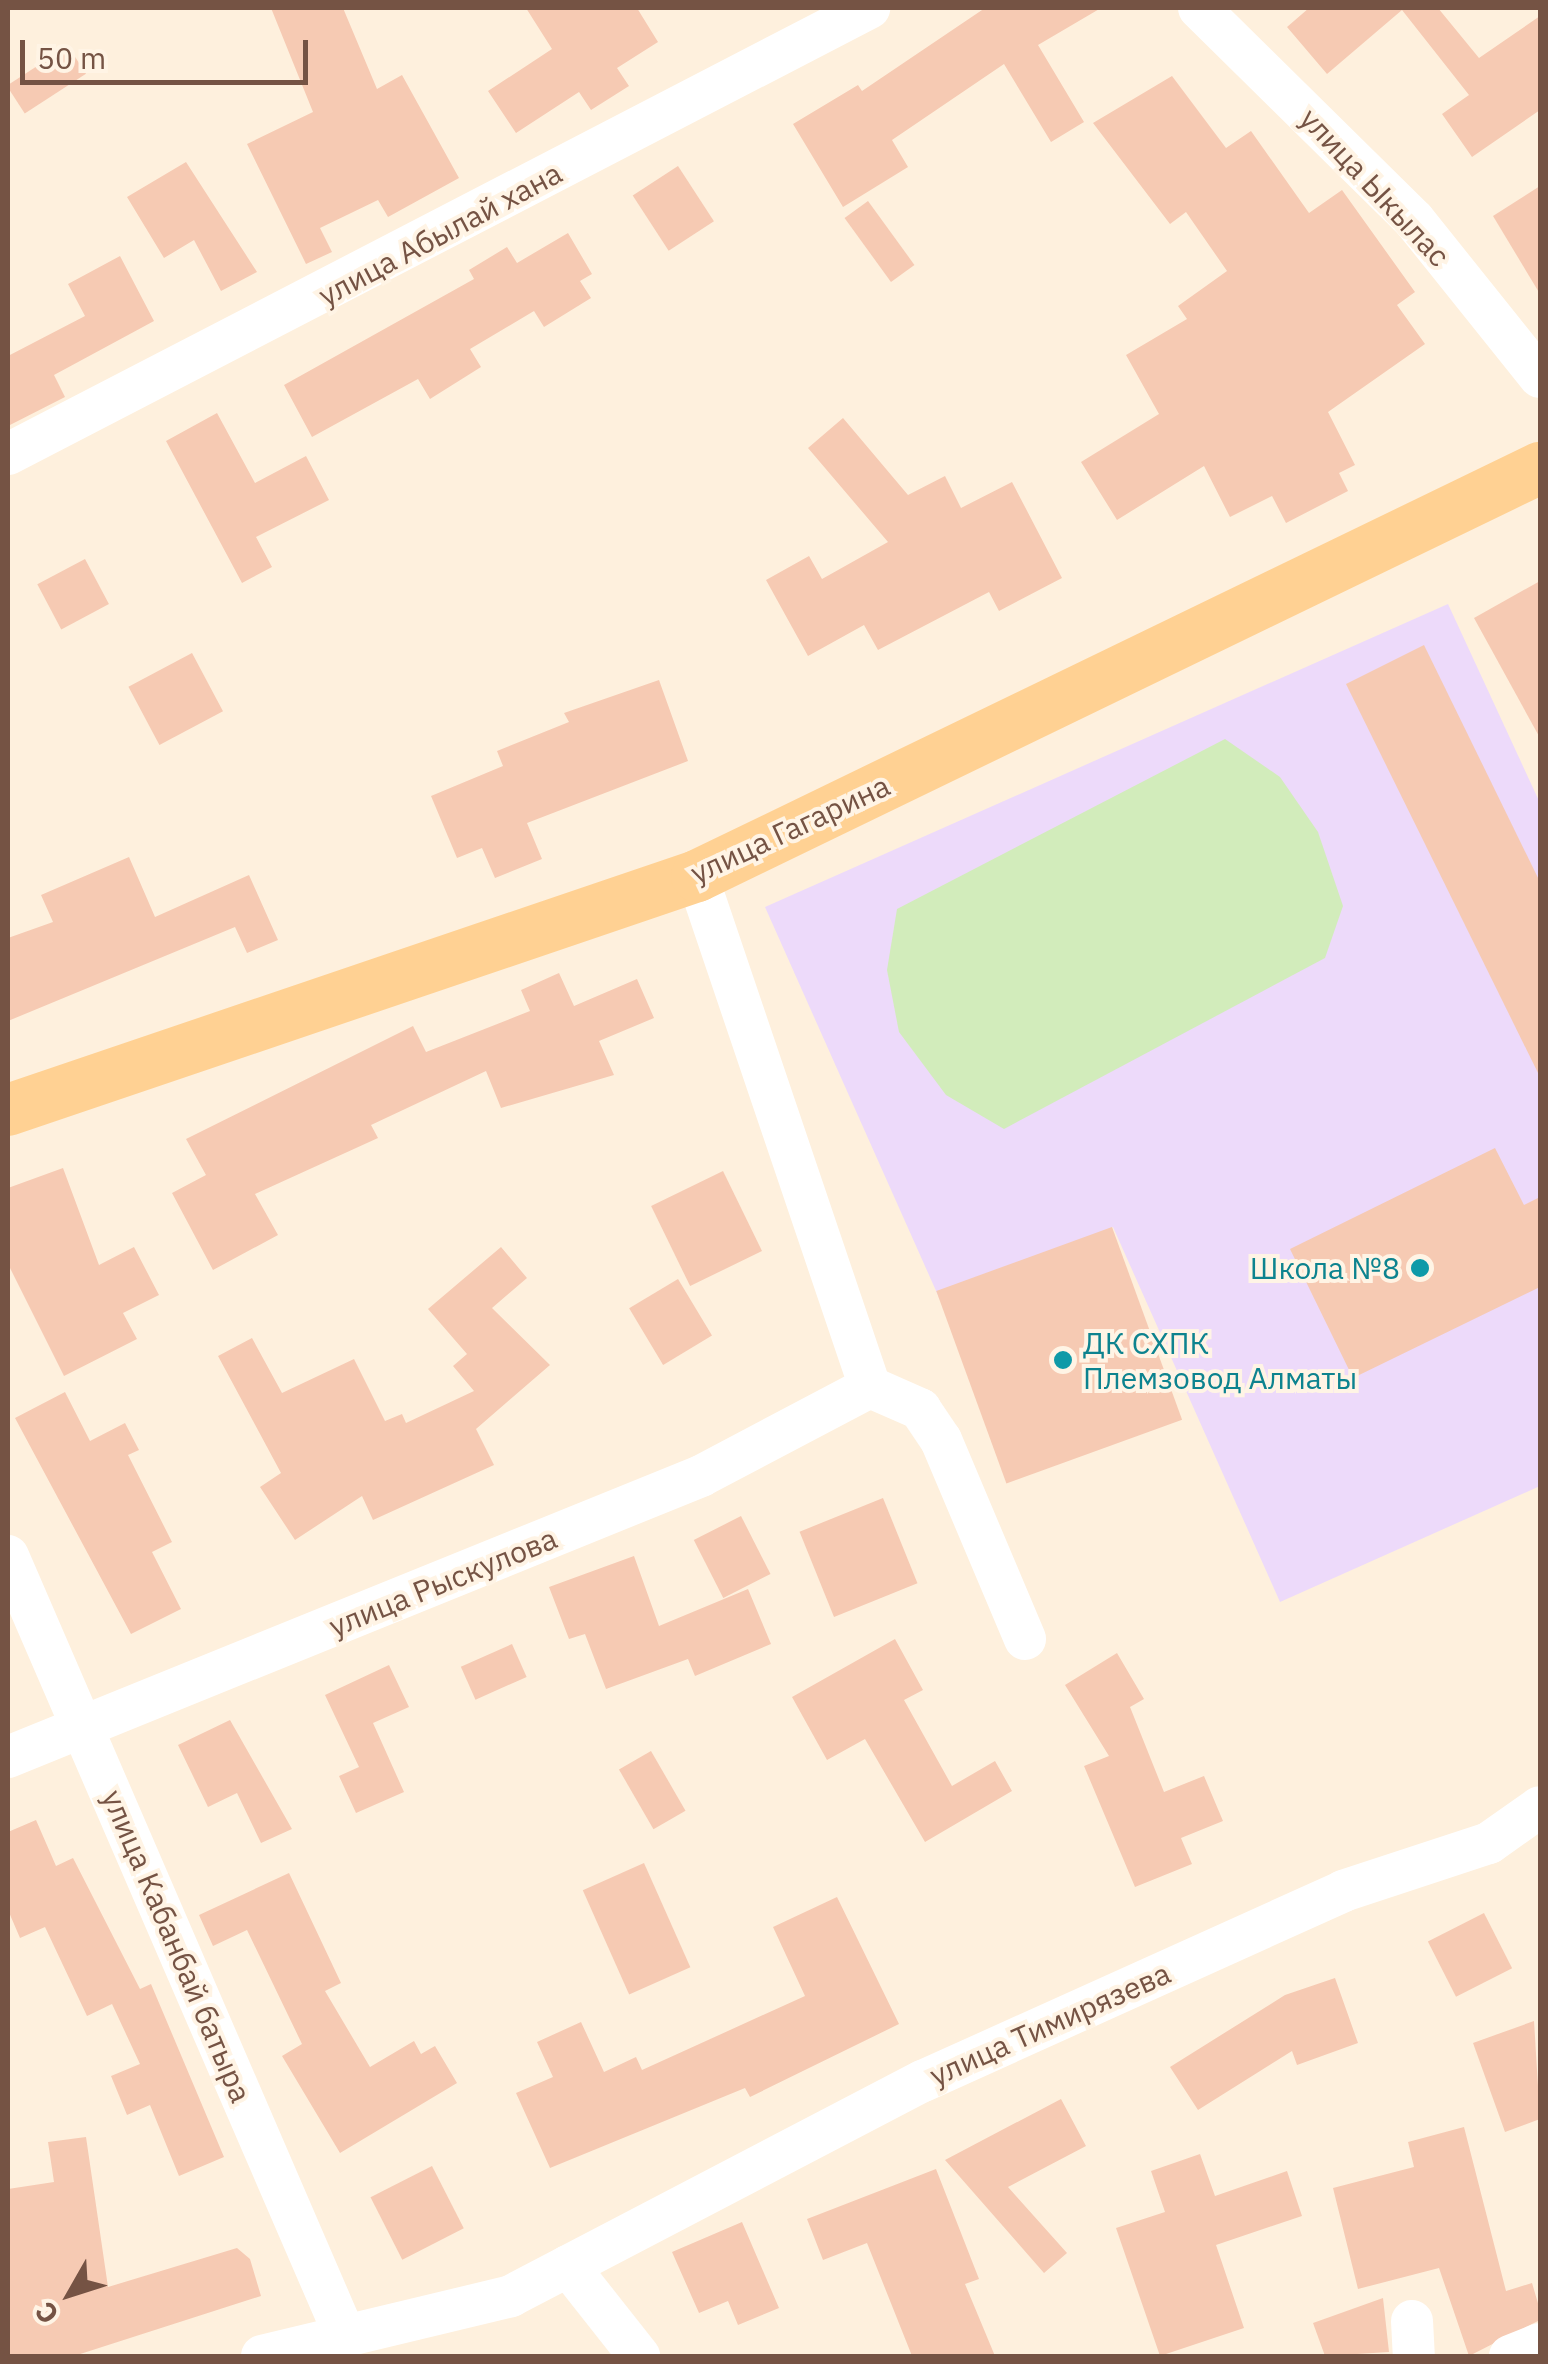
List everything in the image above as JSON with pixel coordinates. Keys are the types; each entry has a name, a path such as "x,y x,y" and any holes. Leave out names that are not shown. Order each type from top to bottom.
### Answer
{"main road":[{"name":"улица Гагарина","path":"8,1110 697,876 1540,468"}],"street":[{"name":"улица Абылай хана","path":"8,454 869,8"},
{"name":"улица Ыкылас","path":"1198,8 1414,220 1540,378"},
{"path":"697,876 870,1387 920,1409 941,1440 1024,1639"},
{"name":"улица Рыскулова","path":"8,1758 700,1476 870,1387"},
{"name":"улица Кабанбай батыра","path":"8,1556 345,2336"},
{"name":"улица Тимирязева","path":"262,2356 511,2296 923,2081 1343,1891 1488,1843 1540,1807"},
{"path":"568,2266 639,2356"},
{"path":"1510,2356 1540,2344"}],"shaded area":[{"path":"1448,604 1540,803 1540,1486 1280,1602 1113,1227 941,1302 765,907"}],"green space":[{"path":"1225,739 1280,777 1318,832 1343,906 1325,958 1004,1129 946,1095 899,1032 887,970 897,909"}],"building":[{"path":"271,8 343,8 377,89 402,75 459,178 388,217 378,200 320,228 332,252 306,264 247,144 313,112"},
{"path":"526,8 637,8 658,42 617,68 629,86 591,110 579,92 516,133 488,91 552,49"},
{"path":"985,8 1101,8 1038,45 1084,122 1051,142 1004,64 892,140 908,167 843,207 793,124 858,85 862,91"},
{"path":"1309,8 1438,8 1479,58 1540,16 1540,110 1472,157 1442,114 1469,95 1402,10 1327,74 1287,27"},
{"path":"68,46 86,74 25,113 8,85"},
{"path":"1172,76 1226,148 1251,131 1309,213 1342,190 1415,292 1397,305 1425,344 1328,412 1355,465 1339,473 1348,491 1286,523 1272,496 1230,517 1204,466 1117,520 1081,462 1159,414 1126,355 1187,319 1178,306 1227,271 1186,212 1170,224 1093,123"},
{"path":"186,162 257,272 221,291 194,240 164,258 127,197"},
{"path":"678,166 714,221 669,251 633,195"},
{"path":"1540,186 1540,294 1493,216"},
{"path":"868,201 914,265 891,282 845,218"},
{"path":"568,233 592,274 580,281 591,298 544,327 534,311 470,349 481,367 430,399 418,379 312,437 284,385 474,279 469,270 507,247 517,263"},
{"path":"120,256 154,321 54,375 65,397 8,426 8,356 85,316 68,284"},
{"path":"217,413 255,483 306,456 329,500 256,537 272,567 242,583 166,441"},
{"path":"843,418 908,495 945,476 961,508 1012,482 1062,578 999,611 989,592 878,650 864,625 808,656 766,580 809,556 822,579 888,542 808,448"},
{"path":"85,559 109,604 61,629 37,584"},
{"path":"1540,581 1540,738 1474,618"},
{"path":"1424,645 1540,882 1540,1077 1346,684"},
{"path":"192,653 223,711 159,745 128,687"},
{"path":"659,680 688,761 527,823 542,859 495,878 482,848 457,858 431,796 503,766 497,751 569,722 564,713"},
{"path":"129,857 155,917 249,875 278,940 247,953 235,927 8,1021 8,938 53,922 41,895"},
{"path":"559,973 574,1006 637,979 654,1018 599,1041 614,1075 501,1108 486,1071 371,1125 378,1138 255,1194 278,1235 213,1270 172,1193 206,1175 186,1139 413,1026 426,1052 530,1011 521,990"},
{"name":"Школа №8","path":"1495,1148 1524,1205 1540,1197 1540,1287 1353,1378 1290,1249"},
{"path":"63,1168 99,1265 134,1247 159,1295 123,1313 137,1339 64,1376 8,1264 8,1188"},
{"path":"723,1171 762,1251 690,1286 651,1206"},
{"name":"ДК СХПК Племзовод Алматы","path":"1112,1227 1182,1420 1006,1484 936,1291"},
{"path":"501,1247 527,1278 492,1308 550,1365 476,1429 494,1465 373,1520 362,1496 295,1540 260,1487 281,1473 218,1356 252,1338 282,1393 354,1359 385,1421 402,1414 406,1423 474,1391 453,1366 467,1354 428,1309"},
{"path":"678,1279 712,1336 663,1365 629,1308"},
{"path":"65,1392 90,1441 125,1423 139,1450 128,1455 172,1542 152,1552 181,1609 131,1634 15,1418"},
{"path":"883,1498 917,1583 834,1617 800,1532"},
{"path":"741,1516 771,1574 723,1598 694,1540"},
{"path":"634,1556 659,1626 748,1589 771,1644 695,1676 688,1659 606,1689 585,1634 569,1639 549,1587"},
{"path":"895,1639 923,1690 904,1700 952,1786 995,1761 1012,1791 925,1842 865,1739 827,1760 792,1697"},
{"path":"512,1644 527,1677 475,1700 461,1667"},
{"path":"1117,1653 1144,1699 1130,1707 1164,1792 1204,1776 1223,1821 1181,1838 1192,1864 1135,1887 1084,1766 1109,1756 1065,1685"},
{"path":"389,1665 409,1707 373,1723 404,1792 356,1813 339,1776 359,1767 325,1695"},
{"path":"230,1720 292,1829 261,1843 237,1793 208,1807 178,1745"},
{"path":"651,1751 686,1811 653,1829 619,1770"},
{"path":"36,1820 56,1866 73,1858 140,1989 151,1984 224,2157 179,2176 150,2105 127,2115 111,2076 140,2064 112,2004 87,2016 45,1927 20,1938 8,1910 8,1832"},
{"path":"644,1863 690,1967 629,1994 583,1890"},
{"path":"289,1873 341,1983 325,1991 370,2067 414,2041 421,2054 435,2046 457,2083 340,2153 282,2056 302,2044 247,1930 213,1946 199,1915"},
{"path":"837,1897 899,2024 750,2097 745,2088 550,2168 516,2093 553,2077 537,2042 581,2022 604,2072 636,2057 642,2070 805,1996 773,1927"},
{"path":"1484,1913 1512,1968 1456,1997 1428,1942"},
{"path":"1335,1978 1358,2043 1297,2065 1292,2051 1198,2110 1170,2067 1285,1995"},
{"path":"1534,2021 1540,2119 1505,2132 1473,2043"},
{"path":"1061,2099 1086,2146 1008,2187 1067,2253 1044,2273 945,2160"},
{"path":"1464,2127 1506,2291 1532,2283 1540,2310 1540,2320 1469,2356 1439,2268 1358,2289 1333,2188 1414,2167 1408,2142"},
{"path":"86,2137 108,2287 237,2248 250,2259 261,2296 74,2356 8,2356 8,2189 54,2182 48,2142"},
{"path":"1200,2154 1215,2196 1287,2171 1302,2216 1216,2245 1244,2328 1160,2356 1116,2228 1165,2212 1151,2171"},
{"path":"432,2166 464,2228 402,2260 371,2197"},
{"path":"936,2169 979,2279 965,2284 995,2356 912,2356 867,2243 823,2260 807,2219"},
{"path":"742,2222 779,2308 738,2325 728,2301 699,2313 672,2252"},
{"path":"1383,2298 1389,2352 1325,2356 1313,2323"}],"place":[{"name":"Школа №8","path":"1420,1268"},
{"name":"ДК СХПК Племзовод Алматы","path":"1063,1360"}]}
